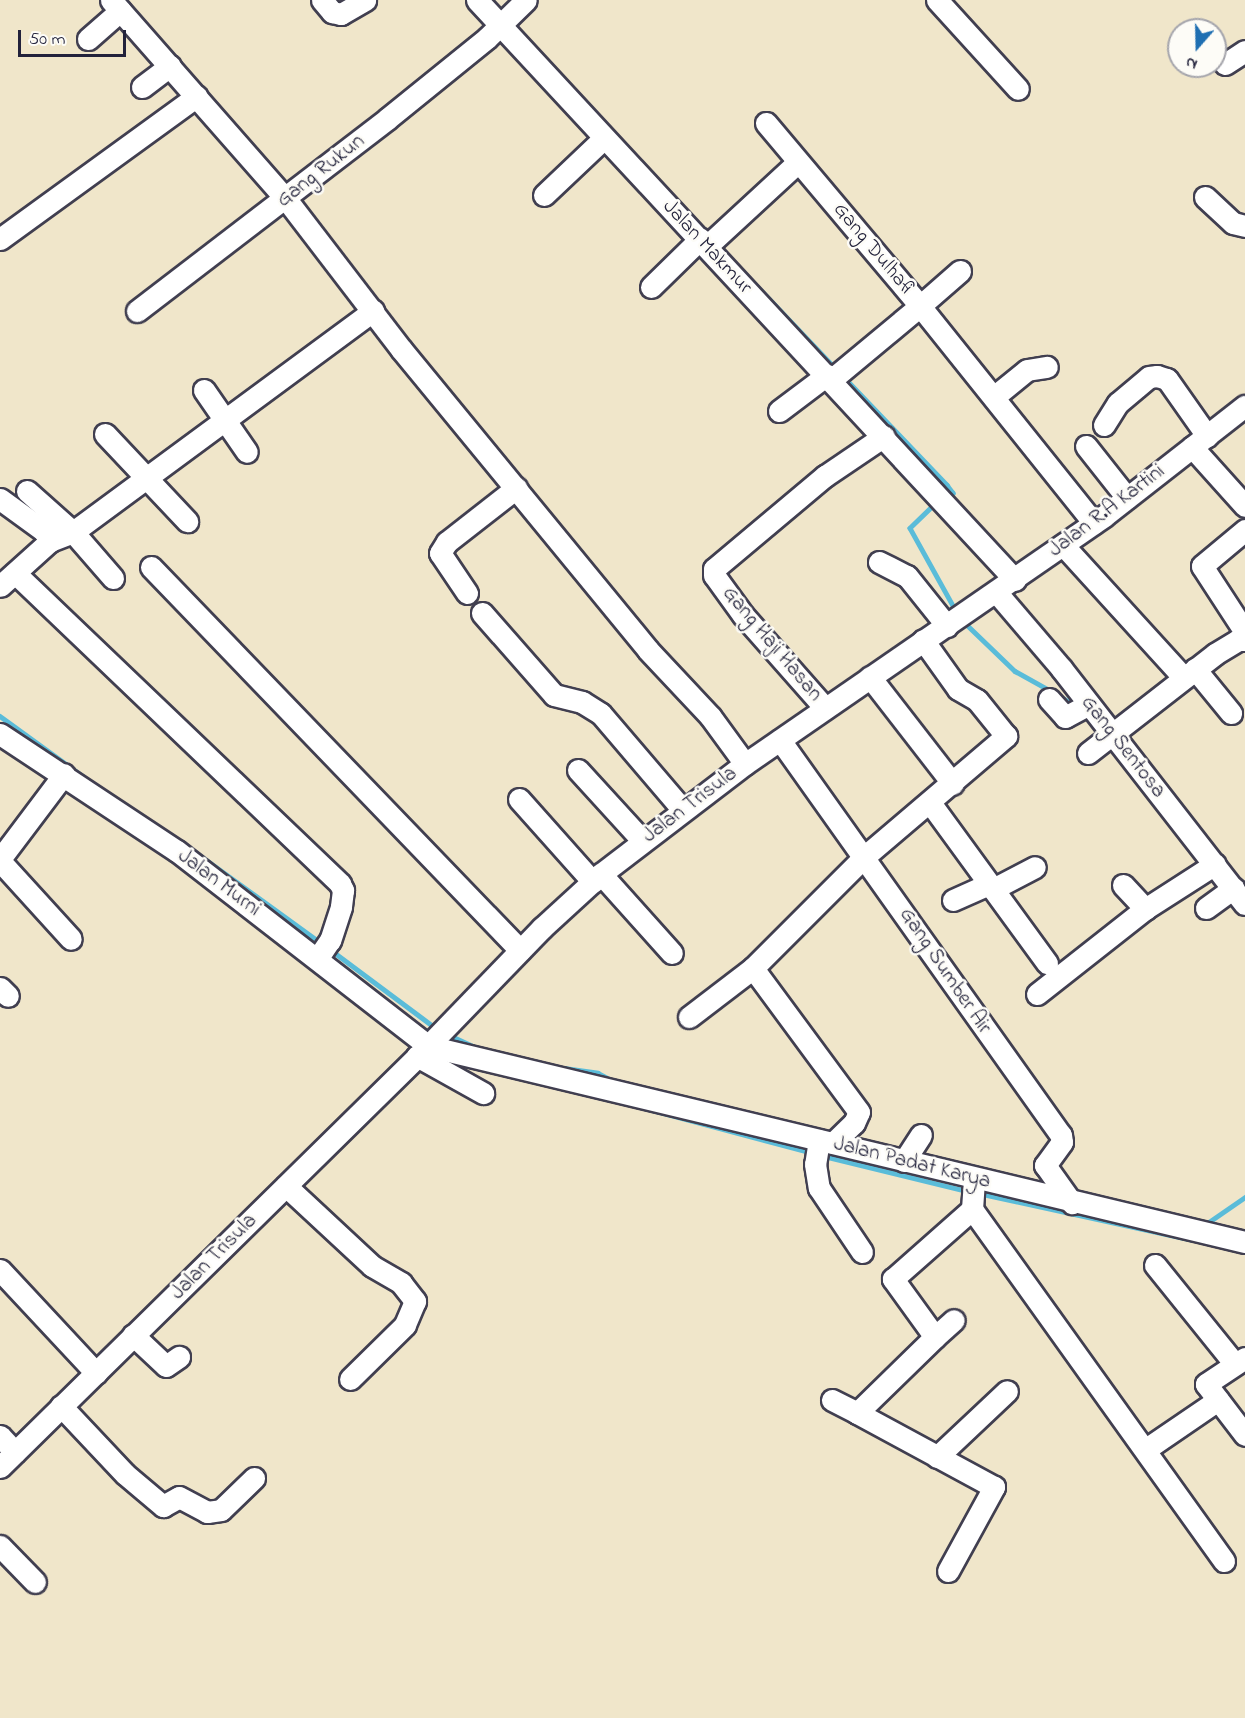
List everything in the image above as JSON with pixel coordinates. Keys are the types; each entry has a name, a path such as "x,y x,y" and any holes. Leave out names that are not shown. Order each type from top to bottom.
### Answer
{"street":[{"path":"322,0 332,12 341,14 365,0"},
{"name":"Jalan Makmur","path":"477,0 510,15 604,138 709,241 836,374 884,436 1015,580"},
{"path":"937,0 1018,89"},
{"path":"88,39 115,5 286,199 516,488 648,650 710,716 745,764"},
{"name":"Gang Rukun","path":"137,311 286,199 510,15"},
{"path":"1227,63 1245,51"},
{"path":"142,87 170,66"},
{"path":"0,239 197,96"},
{"name":"Gang Dulhafi","path":"766,123 797,163 920,306 836,374 780,411"},
{"path":"544,195 604,138"},
{"path":"651,287 709,241 797,163"},
{"path":"1211,209 1233,223 1245,226"},
{"path":"960,271 920,306 995,396 1094,523"},
{"path":"324,950 343,898 340,884 7,579 50,541 73,532 373,311"},
{"path":"995,396 1027,370 1047,367"},
{"path":"1104,425 1118,403 1149,377 1157,376 1167,379 1200,441 1245,506"},
{"path":"204,390 247,452"},
{"name":"Jalan R.A Kartini","path":"956,620 1094,523 1245,406"},
{"path":"105,434 188,521"},
{"name":"Gang Haji Hasan","path":"825,708 714,575 717,562 759,531 825,476 884,436"},
{"path":"1086,446 1127,498"},
{"path":"467,593 440,553 447,542 516,488"},
{"path":"27,491 73,532 113,578"},
{"path":"0,499 44,531 50,541"},
{"path":"1245,530 1202,566 1245,632"},
{"path":"1063,544 1231,713"},
{"path":"879,562 907,576 956,620"},
{"path":"151,567 520,950"},
{"name":"Gang Sentosa","path":"997,593 1089,704 1211,867 1240,896"},
{"path":"482,613 554,695 582,702 601,714 683,810"},
{"name":"Jalan Trisula","path":"8,1460 60,1406 433,1040 520,950 597,878 642,840 745,764 923,640 956,620"},
{"path":"689,1017 753,968 864,857 931,804 1002,741 1005,731 977,700 958,689 923,640"},
{"path":"1088,753 1189,673 1230,644 1245,640"},
{"path":"870,677 953,784"},
{"path":"1049,699 1065,717 1089,704"},
{"name":"Jalan Murni","path":"0,734 64,774 324,950 433,1040 483,1093"},
{"name":"Gang Sumber Air","path":"780,740 1061,1135 1062,1142 1045,1165 1072,1203"},
{"path":"578,770 642,840"},
{"path":"64,774 0,860 71,939"},
{"path":"519,799 672,953"},
{"path":"931,804 974,863 977,891 1047,963"},
{"path":"977,891 1035,867"},
{"path":"1037,994 1145,909 1211,867"},
{"path":"1123,885 1145,909"},
{"path":"1206,908 1240,896"},
{"path":"753,968 859,1112 854,1123 821,1147 819,1188 862,1252"},
{"name":"Jalan Padat Karya","path":"433,1040 591,1087 821,1147 904,1161 973,1193 1072,1203 1245,1242"},
{"path":"904,1161 921,1135"},
{"path":"286,1186 372,1266 401,1283 415,1301 405,1325 350,1378"},
{"path":"935,1337 893,1279 973,1193 1224,1561"},
{"path":"1155,1265 1240,1361 1206,1384 1245,1435"},
{"path":"0,1270 96,1373"},
{"path":"857,1413 954,1320"},
{"path":"133,1335 166,1366 179,1357"},
{"path":"937,1457 1007,1391"},
{"path":"1152,1445 1218,1400"},
{"path":"832,1401 994,1487 948,1571"},
{"path":"60,1406 125,1474 163,1506 180,1497 207,1512 221,1510 254,1478"},
{"path":"0,1436 8,1460"},
{"path":"0,1546 35,1582"}],"waterway":[{"path":"735,263 835,368"},
{"path":"843,376 947,485 953,493 946,497"},
{"path":"936,503 910,528 956,611"},
{"path":"963,621 1015,671 1051,691"},
{"path":"1058,695 1074,705"},
{"path":"0,716 95,785"},
{"path":"147,819 180,841"},
{"path":"187,846 321,943"},
{"path":"331,950 437,1029"},
{"path":"447,1034 475,1047"},
{"path":"564,1068 598,1073 613,1081"},
{"path":"641,1107 813,1153"},
{"path":"824,1156 967,1191"},
{"path":"978,1193 1193,1240"},
{"path":"1203,1226 1245,1197"}]}
